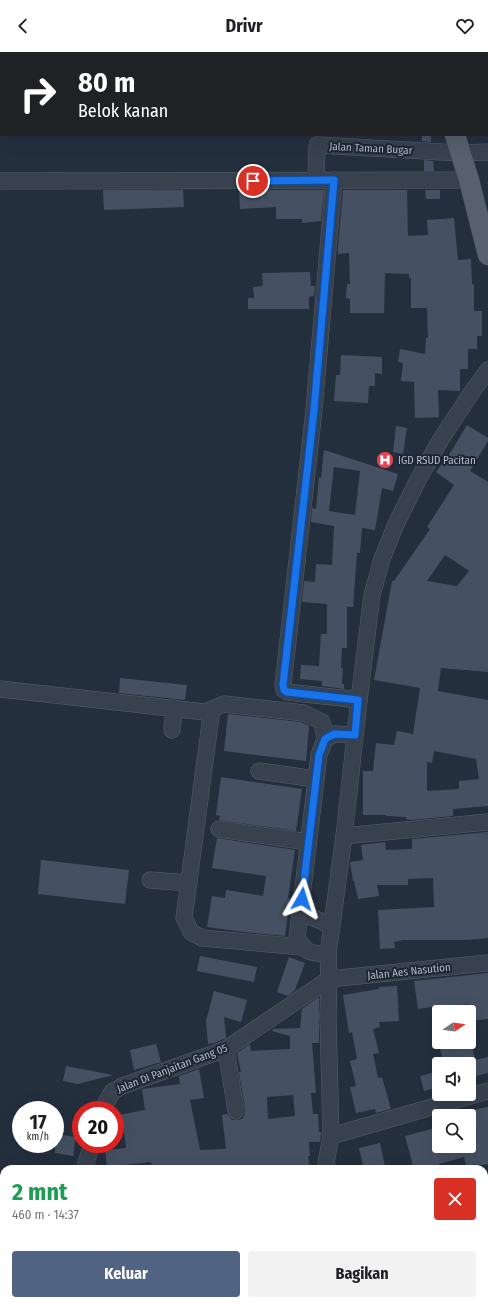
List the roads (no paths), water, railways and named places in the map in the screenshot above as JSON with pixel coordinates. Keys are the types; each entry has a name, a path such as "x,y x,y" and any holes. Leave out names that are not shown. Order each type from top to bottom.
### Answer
{"main road":[{"path":"457,144 469,180 488,255"}],"street":[{"path":"457,144 488,152"},
{"name":"Jalan Taman Bugar","path":"316,180 317,145 457,144"},
{"path":"334,180 314,410 283,685 284,690 287,692 358,700"},
{"path":"0,182 469,180"},
{"path":"326,1165 331,1136 328,954 344,836 358,700 372,595 382,559 396,524 418,480 441,439 488,370"},
{"path":"0,689 205,712 224,704 304,713 322,722 325,739 319,755 297,938 303,947 311,953 328,954"},
{"path":"172,730 174,708"},
{"path":"212,709 184,918 191,932 202,938 303,947"},
{"path":"325,739 334,734 355,735"},
{"path":"259,771 316,779"},
{"path":"344,836 488,822"},
{"path":"219,829 308,842"},
{"path":"150,880 189,883"},
{"path":"300,912 332,926"},
{"name":"Jalan Aes Nasution","path":"329,979 488,963"},
{"name":"Jalan DI Panjaitan Gang 05","path":"107,1101 112,1092 122,1086 226,1049 329,979"},
{"path":"226,1049 236,1111"},
{"path":"331,1136 488,1092"},
{"path":"85,1165 89,1153"}],"place":[{"name":"IGD RSUD Pacitan","path":"385,460"}]}
